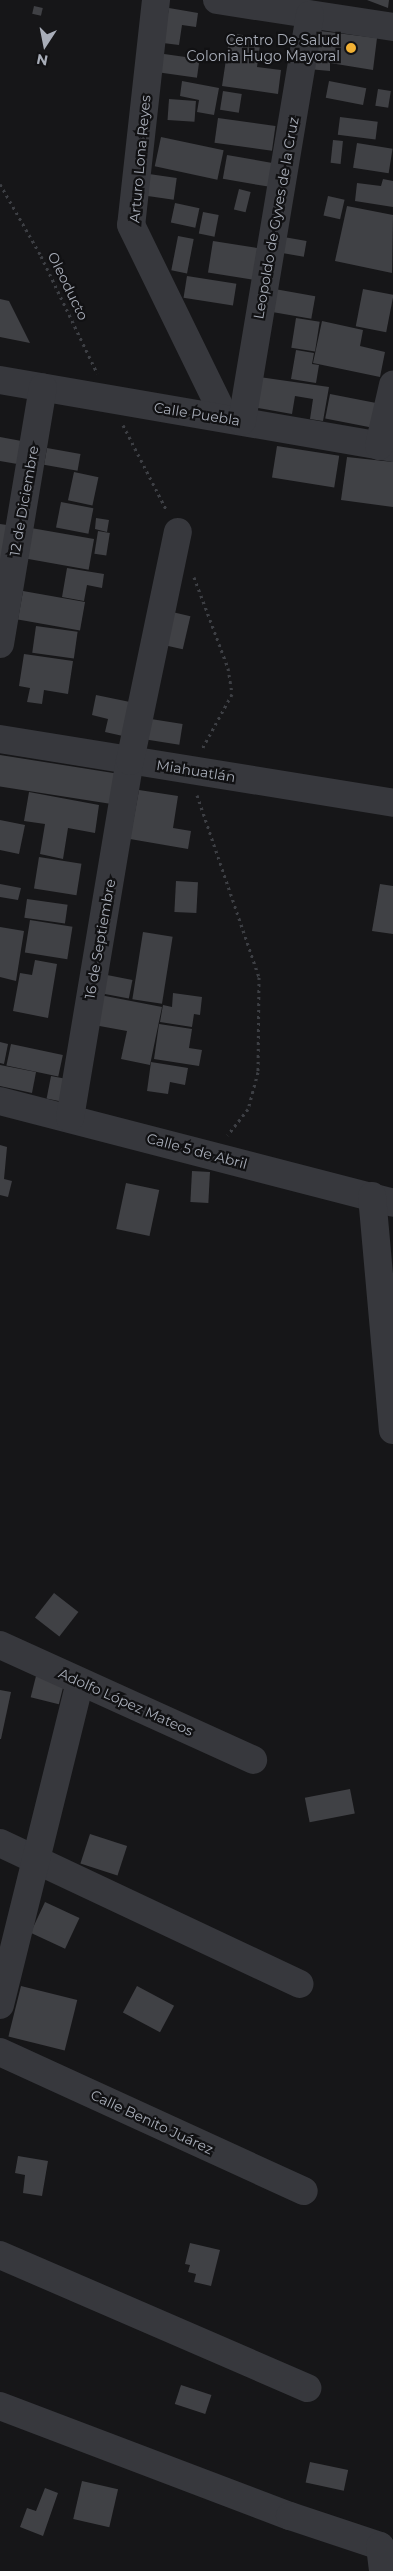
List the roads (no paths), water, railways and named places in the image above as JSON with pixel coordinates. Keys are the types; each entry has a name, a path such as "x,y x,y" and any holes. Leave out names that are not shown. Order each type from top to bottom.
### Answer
{"street":[{"name":"Arturo Lona Reyes","path":"156,0 131,225 234,419"},
{"path":"217,0 310,15 350,10 393,27"},
{"name":"Leopoldo de Gyves de la Cruz","path":"234,419 310,15"},
{"name":"Calle Puebla","path":"0,380 110,400 234,419 386,447"},
{"path":"386,447 393,385"},
{"name":"12 de Diciembre","path":"0,644 44,388"},
{"name":"16 de Septiembre","path":"70,1118 130,761 178,532"},
{"name":"Miahuatlán","path":"0,739 393,803"},
{"name":"Calle 5 de Abril","path":"0,1101 382,1200"},
{"path":"382,1200 393,1430"},
{"name":"Adolfo López Mateos","path":"0,1644 253,1760"},
{"path":"0,2005 80,1682"},
{"path":"0,1843 299,1984"},
{"name":"Calle Benito Juárez","path":"0,2052 304,2191"},
{"path":"0,2255 308,2388"},
{"path":"0,2406 290,2516 382,2558"}],"place":[{"name":"Centro De Salud Colonia Hugo Mayoral","path":"351,48"}]}
